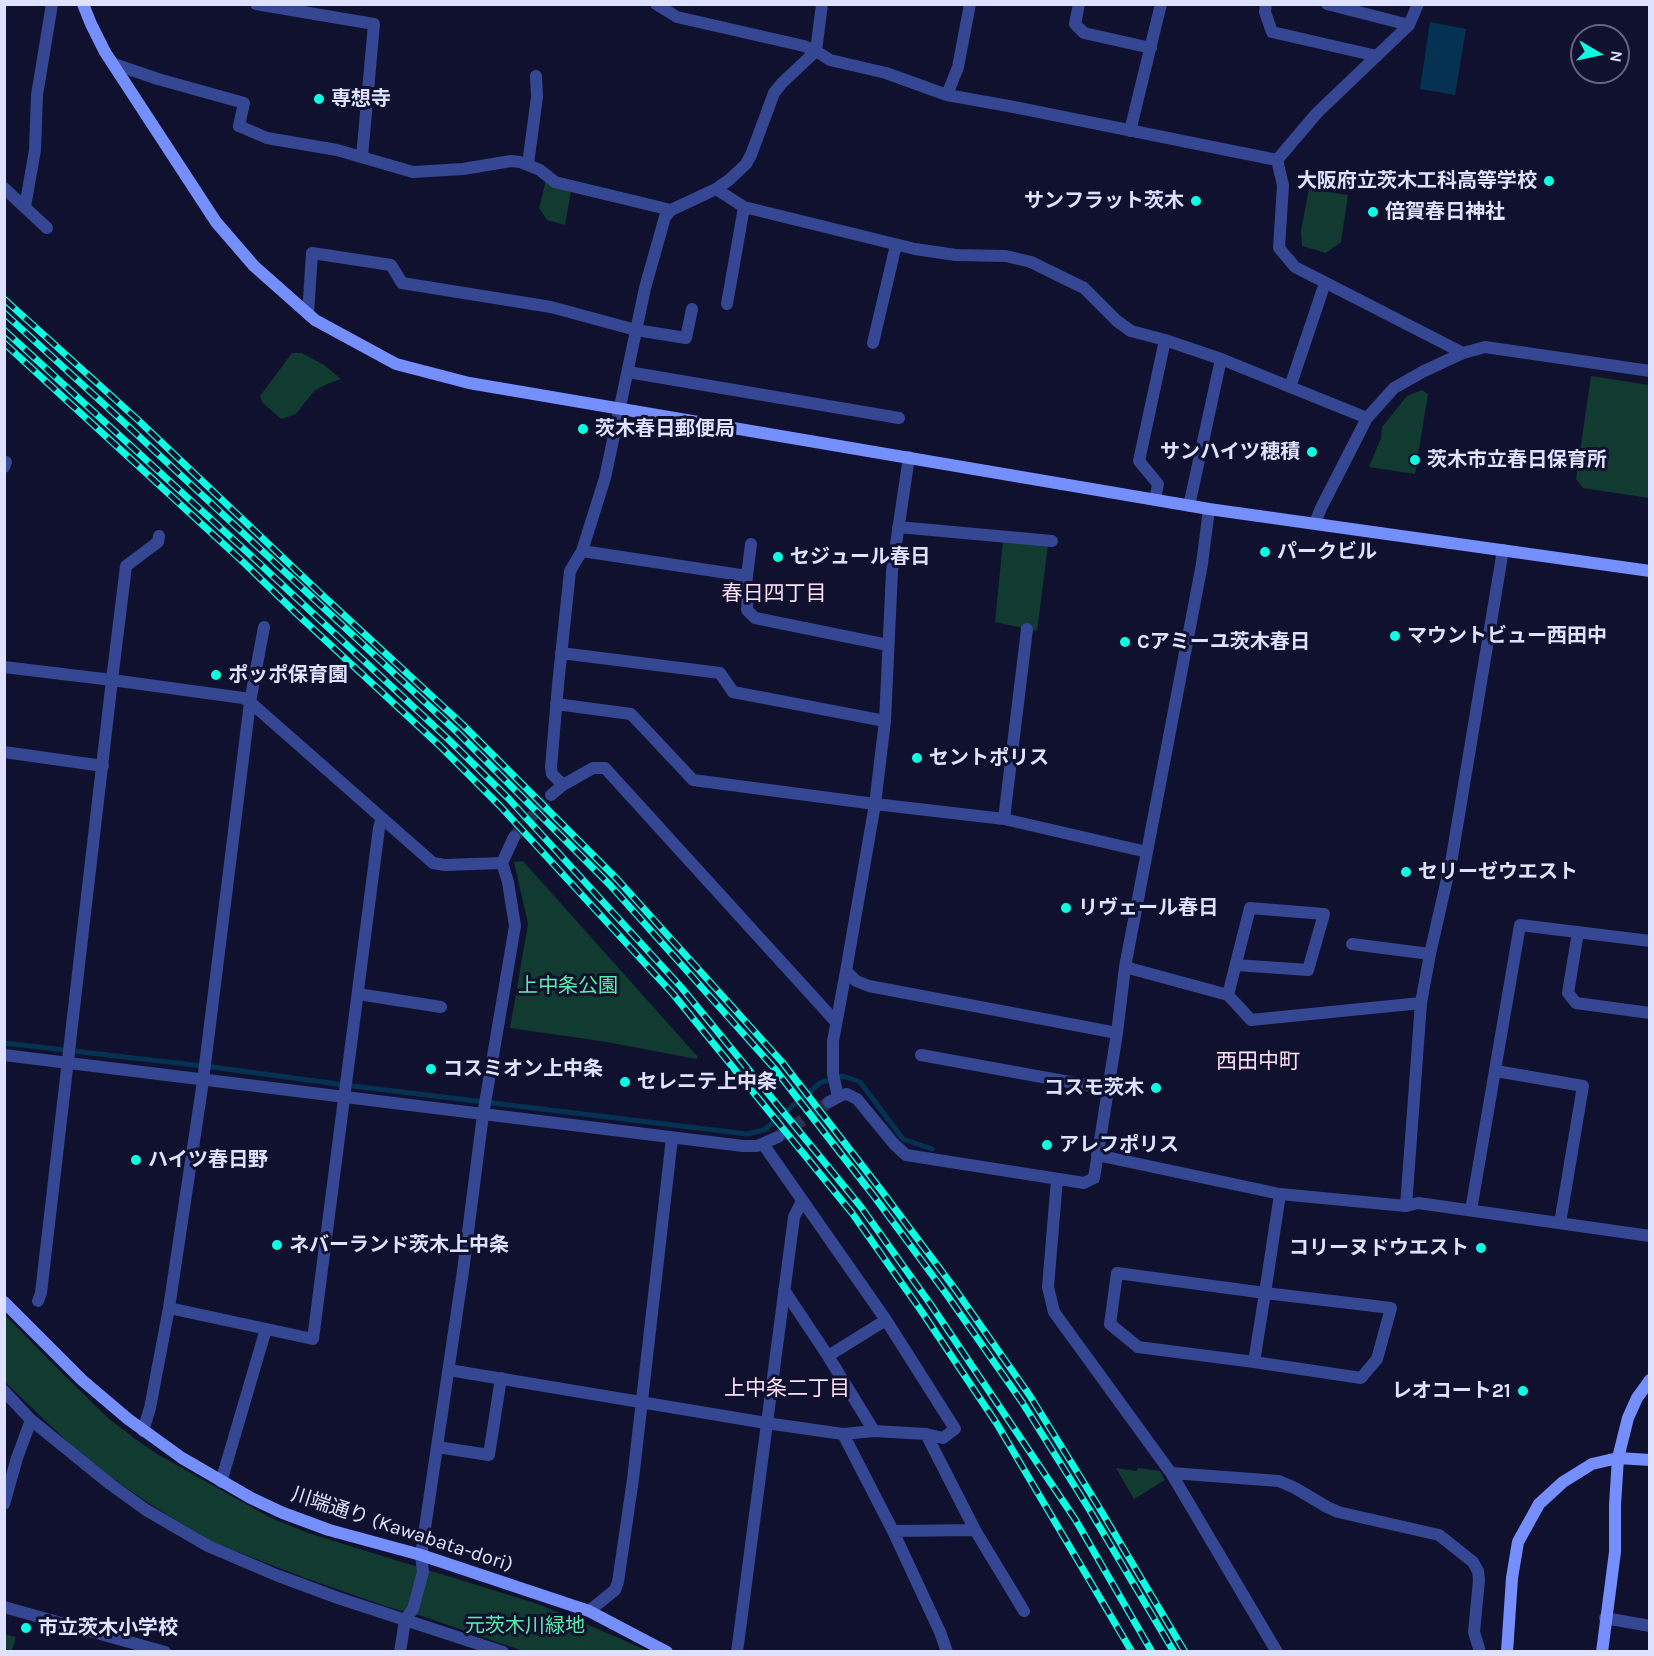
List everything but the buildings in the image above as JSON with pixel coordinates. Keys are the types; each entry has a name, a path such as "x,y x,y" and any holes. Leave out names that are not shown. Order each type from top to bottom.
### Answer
{"street":[{"path":"25,207 35,150 38,95 52,4"},
{"path":"83,4 105,52 216,222 254,267 315,320 396,364 469,383 619,410 909,457 1189,506 1650,571"},
{"path":"256,4 374,24 362,158"},
{"path":"656,4 677,17 804,46 830,60 885,73 947,95 1277,160"},
{"path":"563,786 552,774 551,767 570,571 582,551 605,478 645,288 665,217 671,210 716,189 746,164 774,93 816,51 822,4"},
{"path":"947,95 958,67 970,4"},
{"path":"1079,4 1075,24 1084,33 1151,48"},
{"path":"1130,131 1161,4"},
{"path":"1266,4 1265,12 1272,32 1377,56"},
{"path":"1327,4 1409,25"},
{"path":"1277,160 1316,114 1409,25 1418,4"},
{"path":"114,64 158,80 244,103 239,126 267,138 337,150 413,172 463,169 512,161 528,164 549,175 555,182 671,210"},
{"path":"528,164 537,97 536,76"},
{"path":"1277,160 1283,185 1279,248 1295,267 1463,353"},
{"path":"4,188 47,228"},
{"path":"716,189 744,207 915,249 956,255 1006,256 1031,262 1084,288 1117,321 1131,331 1221,359 1367,418"},
{"path":"727,304 744,207"},
{"path":"873,343 896,244"},
{"path":"308,314 312,253 391,265 402,283 550,307 636,330 686,338 692,309"},
{"path":"1290,387 1325,283"},
{"path":"1155,500 1158,484 1139,461 1165,340"},
{"path":"1315,523 1367,418 1394,388 1424,370 1463,353 1485,347 1650,371"},
{"path":"1189,506 1221,359"},
{"path":"628,372 899,418"},
{"path":"909,457 892,571 885,722 875,804 832,1041 834,1090 857,1099 906,1155 1084,1183 1094,1178 1125,967 1202,564 1209,509"},
{"path":"898,527 1052,541"},
{"path":"38,1301 41,1293 126,566 158,542 159,536"},
{"path":"751,544 746,585 747,610 755,618 888,645"},
{"path":"1406,1206 1421,1003 1452,857 1503,550"},
{"path":"582,551 747,576"},
{"path":"143,1431 150,1408 169,1308 205,1070 250,702 264,627"},
{"path":"1004,819 1027,629"},
{"path":"561,653 720,673 734,692 885,722"},
{"path":"4,667 243,698 432,863 445,865 502,863"},
{"path":"556,704 631,714 693,780 1004,819 1147,852"},
{"path":"4,752 103,766"},
{"path":"551,795 593,768 604,768 836,1022"},
{"path":"169,1308 313,1339 382,818"},
{"path":"400,1652 405,1620 413,1609 423,1572 421,1556 449,1370 483,1112 515,926 508,882 502,863 514,837"},
{"path":"1228,995 1250,908 1324,914 1308,970 1236,965"},
{"path":"1471,1210 1520,925 1650,941"},
{"path":"1578,932 1568,993 1576,1003 1650,1013"},
{"path":"1352,944 1430,954"},
{"path":"1125,967 1228,995 1251,1020 1421,1003"},
{"path":"846,971 856,981 869,986 1117,1033"},
{"path":"358,994 441,1007"},
{"path":"4,1055 68,1054 205,1070 345,1094 750,1147 778,1137"},
{"path":"921,1055 1108,1089"},
{"path":"1496,1071 1583,1086 1560,1223"},
{"path":"589,1611 615,1590 618,1582 630,1500 672,1138"},
{"path":"449,1370 843,1434 874,1431 926,1434 943,1438 956,1428 886,1320 763,1144"},
{"path":"1097,1155 1280,1194 1406,1206 1418,1203 1650,1236"},
{"path":"1057,1179 1048,1287 1054,1312 1172,1473 1277,1652"},
{"path":"1254,1362 1280,1194"},
{"path":"737,1652 794,1217 802,1201"},
{"path":"1118,1273 1391,1308 1377,1359 1361,1378 1254,1362 1138,1347 1110,1324 1118,1273"},
{"path":"784,1290 874,1431"},
{"name":"川端通り (Kawabata-dori)","path":"4,1302 82,1380 143,1431 221,1482 283,1513 329,1530 421,1556 589,1611 667,1652"},
{"path":"828,1356 886,1320"},
{"path":"221,1482 266,1329"},
{"path":"437,1447 489,1455 501,1378"},
{"path":"1602,1652 1615,1552 1618,1458 1628,1418 1637,1398 1650,1380"},
{"path":"4,1391 31,1420 110,1484 171,1525 208,1546 276,1575 503,1652"},
{"path":"4,1504 31,1420"},
{"path":"843,1434 893,1531 947,1652"},
{"path":"926,1434 975,1530 1024,1611"},
{"path":"1507,1652 1512,1578 1518,1542 1539,1504 1563,1482 1592,1464 1618,1458 1650,1460"},
{"path":"1172,1473 1279,1481 1338,1512 1439,1535 1473,1562 1478,1571 1474,1632 1480,1652"},
{"path":"893,1531 975,1530"},
{"path":"4,1607 163,1651"},
{"path":"1605,1618 1650,1626"}],"green space":[{"path":"546,180 571,191 565,225 547,220 539,208"},
{"path":"1309,189 1348,195 1341,242 1326,253 1302,246 1301,230"},
{"path":"292,353 302,353 324,365 341,379 314,391 296,414 281,419 262,402 260,396"},
{"path":"1591,376 1649,385 1649,498 1583,488 1576,479"},
{"path":"1422,390 1428,394 1415,474 1369,467 1381,438 1382,427 1407,396"},
{"path":"1003,541 1048,545 1037,631 995,622"},
{"name":"上中条公園","path":"523,861 698,1057 696,1059 607,1042 510,1028 528,924 514,862"},
{"name":"元茨木川緑地","path":"4,1314 108,1418 134,1438 157,1454 269,1517 308,1533 535,1603 648,1651 523,1651 305,1578 210,1541 112,1478 73,1447 5,1382"},
{"path":"1116,1468 1160,1471 1165,1480 1134,1499"},
{"path":"4,1634 16,1637 12,1651 5,1651"}],"water":[{"path":"1430,22 1466,29 1455,95 1420,89"}],"waterway":[{"path":"4,1043 747,1134 764,1130 820,1083 843,1076 860,1082 903,1139 932,1149"}],"tunnel":[{"path":"514,837 551,795"},
{"path":"778,1137 829,1102"}],"railway":[{"path":"4,299 138,420 462,724 617,879 782,1062 955,1289 1030,1396 1185,1652"},
{"path":"4,313 456,731 610,885 774,1068 873,1195 1022,1402 1174,1652"},
{"path":"4,330 448,739 508,798 681,987 861,1207 931,1305 1075,1519 1152,1652"},
{"path":"4,343 441,747 500,806 673,994 852,1213 922,1312 997,1424 1132,1652"}],"place":[{"name":"専想寺","path":"319,99"},
{"name":"大阪府立茨木工科高等学校","path":"1549,181"},
{"name":"サンフラット茨木","path":"1196,201"},
{"name":"倍賀春日神社","path":"1373,212"},
{"name":"茨木春日郵便局","path":"583,429"},
{"name":"サンハイツ穂積","path":"1312,452"},
{"name":"茨木市立春日保育所","path":"1415,460"},
{"name":"パークビル","path":"1265,552"},
{"name":"セジュール春日","path":"778,557"},
{"name":"マウントビュー西田中","path":"1395,636"},
{"name":"Cアミーユ茨木春日","path":"1125,642"},
{"name":"ポッポ保育園","path":"216,675"},
{"name":"セントポリス","path":"917,758"},
{"name":"セリーゼウエスト","path":"1406,872"},
{"name":"リヴェール春日","path":"1066,908"},
{"name":"コスミオン上中条","path":"431,1069"},
{"name":"セレニテ上中条","path":"625,1082"},
{"name":"コスモ茨木","path":"1156,1088"},
{"name":"アレフポリス","path":"1047,1145"},
{"name":"ハイツ春日野","path":"136,1160"},
{"name":"ネバーランド茨木上中条","path":"277,1245"},
{"name":"コリーヌドウエスト","path":"1481,1248"},
{"name":"レオコート21","path":"1523,1391"},
{"name":"市立茨木小学校","path":"26,1628"}],"district":[{"name":"春日四丁目","path":"774,594"},
{"name":"西田中町","path":"1258,1062"},
{"name":"上中条二丁目","path":"787,1389"}]}
